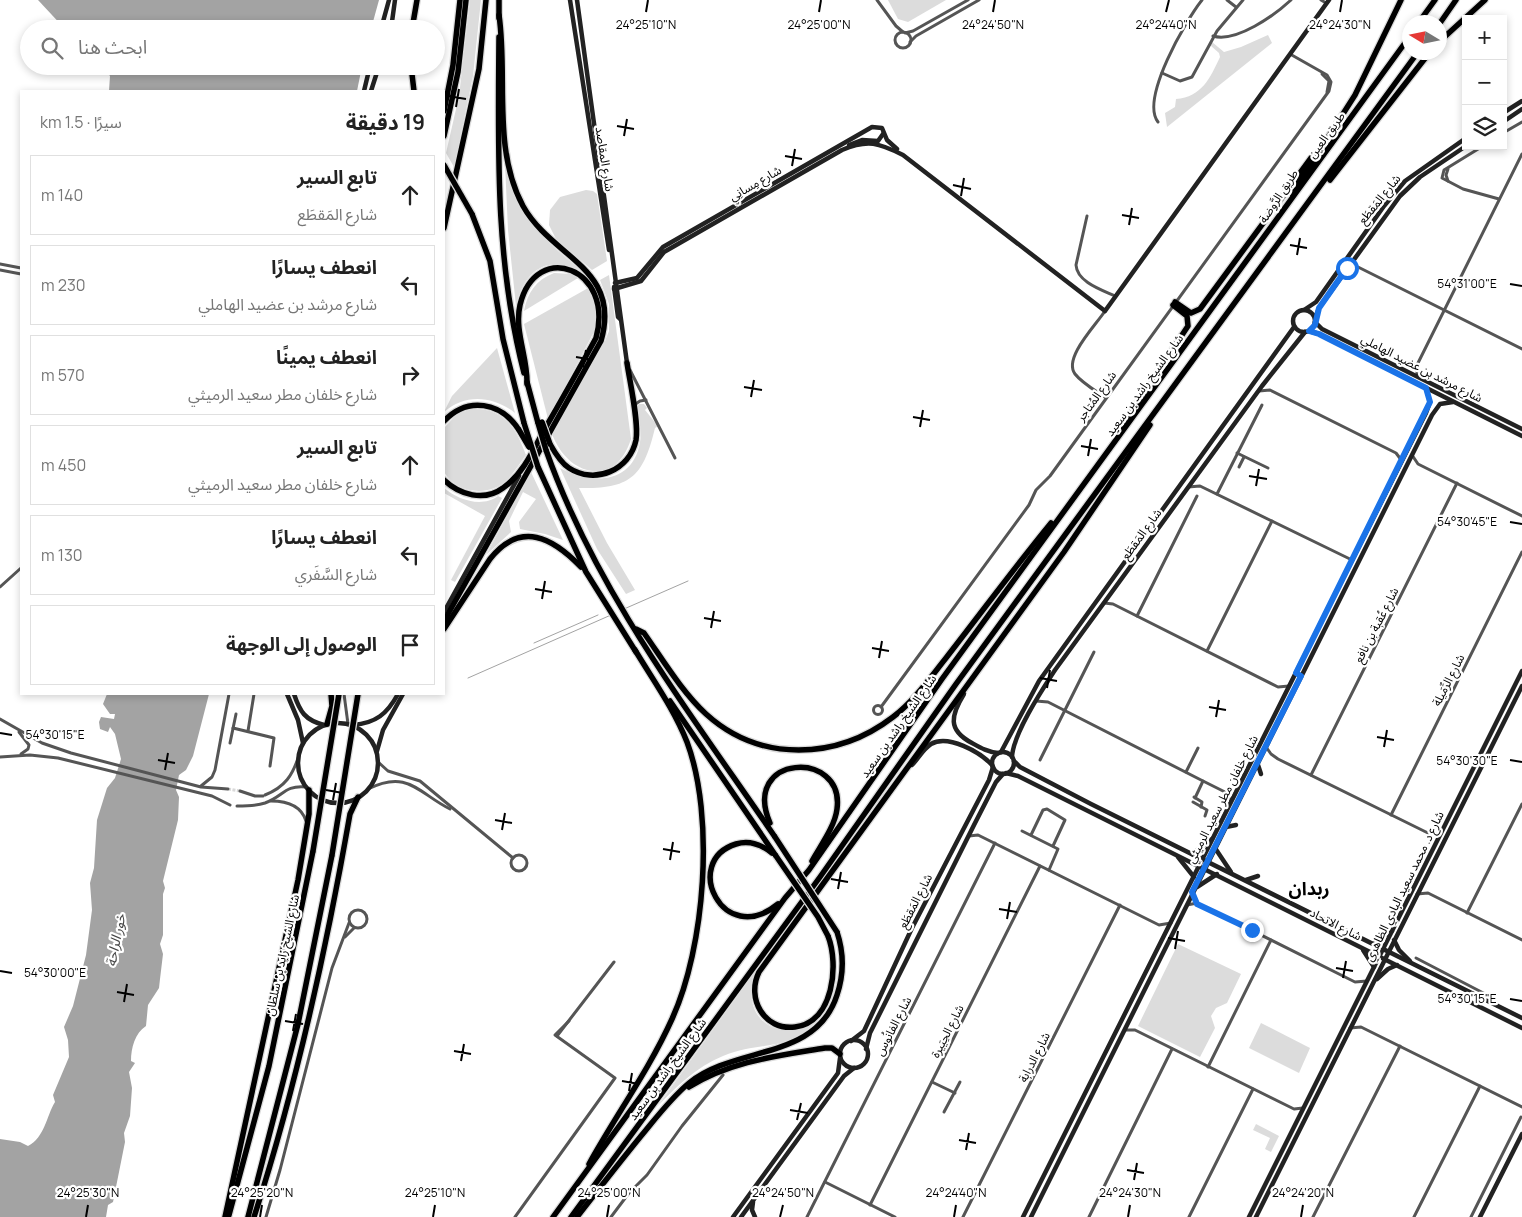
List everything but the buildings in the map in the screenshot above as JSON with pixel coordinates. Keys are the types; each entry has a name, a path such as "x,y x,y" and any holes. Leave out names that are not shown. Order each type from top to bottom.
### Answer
{"highway":[{"path":"414,20 417,0"},
{"path":"445,106 453,65 460,0"},
{"path":"445,131 458,72 466,0"},
{"path":"445,223 479,69 486,0"},
{"path":"499,0 499,215 510,308 518,334 527,384 540,423 550,444 563,463 570,469 585,475 606,474 622,465 633,449 636,430 627,363"},
{"name":"طريق الرَّوضة","path":"1258,245 1345,112 1401,0"},
{"path":"1424,15 1435,0"},
{"path":"1446,15 1456,0"},
{"path":"1447,35 1485,0"},
{"path":"445,619 601,341 606,313 594,285 539,227 524,207 516,191 506,150 503,43 499,15"},
{"name":"طريق العين","path":"1258,245 1402,47"},
{"name":"طريق العين","path":"1272,252 1412,60"},
{"path":"1272,252 1424,60"},
{"path":"412,75 414,90"},
{"path":"1174,304 1191,313 1200,309 1345,112"},
{"path":"445,167 472,214 490,261 503,339 524,423 538,467"},
{"name":"شارع الشيخ راشد بن سعيد","path":"553,1217 582,1176 610,1142 785,898 809,870 942,679 1258,245"},
{"name":"شارع الشيخ راشد بن سعيد","path":"571,1217 820,877 956,684 1272,252"},
{"path":"518,334 520,304 530,284 544,272 562,268 584,273"},
{"path":"445,481 464,493 473,495 492,494 509,484 528,459 596,338 599,312 594,285"},
{"path":"1097,466 1138,399 1187,329 1189,322 1187,316 1174,304"},
{"path":"445,420 455,410 480,404 504,413 519,430 586,572 605,605 617,624 635,650 776,856 818,917 828,936 834,958 834,971 828,998 814,1018 804,1024 790,1027 773,1023 765,1017 755,1000 755,984 759,972 907,769 970,683 1130,457 1159,408"},
{"path":"540,423 546,450 575,521 616,596 837,932 842,958 840,986 827,1016 816,1029 802,1039 786,1046 740,1057 713,1067 697,1077 674,1096 577,1217"},
{"path":"636,629 644,633 701,709 728,731 750,741 782,750 821,750 841,745 877,728 903,709 1090,475"},
{"path":"445,628 494,555 517,540 535,537 551,541 564,550 586,572"},
{"path":"582,1176 658,1047 672,1019 691,962 700,900 702,813 694,763 680,727 635,650"},
{"path":"325,725 332,706 331,695"},
{"name":"شارع الشيخ زايد بن سلطان","path":"227,1217 271,1056 313,852 339,695"},
{"path":"248,1217 298,1024 332,855 358,695"},
{"path":"776,837 764,806 765,792 771,780 782,771 795,766 809,767 823,775 834,789 838,806 836,815 809,870"},
{"path":"227,1217 306,836 310,809 307,788"},
{"path":"254,1217 285,1117 308,1026 327,939 350,814 358,797"},
{"path":"776,856 763,846 749,843 728,848 714,863 710,877 711,889 720,905 742,917 755,917 766,913 785,898"},
{"path":"674,1096 713,1074 734,1065 825,1048 832,1048 840,1056"}],"street":[{"path":"383,20 389,0"},
{"path":"392,20 395,0"},
{"name":"شارع المقاصد","path":"570,0 609,241"},
{"name":"شارع المقاصد","path":"577,0 618,317 627,363"},
{"path":"877,0 896,26 909,35 910,42"},
{"path":"896,37 904,32 913,31 968,0"},
{"path":"896,26 896,43 902,47 908,46 916,36 979,0"},
{"path":"1158,122 1153,110 1162,73 1183,28 1202,0"},
{"path":"1227,0 1236,7"},
{"path":"1162,73 1177,81 1189,79 1213,36 1243,0"},
{"path":"1213,36 1222,38 1254,26 1274,14 1291,0"},
{"path":"1106,398 1076,375 1072,363 1075,353 1328,2 1321,0"},
{"name":"شارع المُتاجر","path":"881,706 1330,90 1332,82 1327,75 1290,54"},
{"path":"364,90 368,75"},
{"path":"371,90 376,75"},
{"path":"1507,110 1522,101"},
{"path":"1507,119 1522,109"},
{"path":"1507,131 1522,122"},
{"name":"شارع مِسانِي","path":"615,286 640,276 660,249 770,188 872,127 878,126 883,129 887,140 903,156 1105,311"},
{"path":"842,150 859,141 879,140 883,136 883,129"},
{"name":"شارع المَقطَع","path":"1304,310 1316,302 1384,206 1405,181 1462,141"},
{"name":"شارع مِسانِي","path":"770,188 842,150 860,144 875,144 887,147 903,156"},
{"name":"شارع المَقطَع","path":"1315,320 1319,308 1347,268 1409,186 1462,149"},
{"path":"1477,150 1443,171 1442,176 1444,180 1463,190 1499,199"},
{"path":"1416,376 1417,365 1522,154"},
{"path":"1088,216 1076,269 1086,281 1116,297"},
{"path":"1356,256 1358,267"},
{"path":"0,264 20,268"},
{"path":"1347,268 1358,267 1522,349"},
{"path":"0,270 20,274"},
{"path":"1304,310 1311,312 1315,320 1307,332 1294,327 1294,316 1304,310"},
{"name":"شارع مرشد بن عضيد الهاملي","path":"1315,320 1322,329 1522,429"},
{"name":"شارع المَقطَع","path":"1000,752 1039,681 1294,327"},
{"name":"شارع المَقطَع","path":"1013,759 1014,745 1041,692 1108,596 1256,393 1307,332"},
{"name":"شارع مرشد بن عضيد الهاملي","path":"1307,332 1319,334 1522,436"},
{"path":"627,363 675,458"},
{"path":"1407,371 1417,365"},
{"path":"1266,380 1270,390"},
{"name":"شارع خلفان مطر سعيد الرميثي","path":"1031,1217 1163,954 1193,891 1214,836 1426,413 1430,402 1426,388"},
{"path":"1256,393 1270,390 1396,453 1402,461"},
{"path":"633,408 637,402 647,400"},
{"path":"1426,413 1432,415 1440,404 1454,402"},
{"path":"1217,494 1262,405"},
{"name":"شارع خلفان مطر سعيد الرميثي","path":"1205,860 1215,848 1258,765 1432,415"},
{"path":"1202,468 1228,429 1226,426 1223,428"},
{"path":"1396,453 1406,452"},
{"path":"1237,454 1268,468"},
{"path":"1412,455 1418,464 1522,516"},
{"path":"1239,467 1244,456"},
{"path":"445,610 528,459"},
{"path":"1407,465 1418,464"},
{"path":"1196,475 1200,486"},
{"name":"شارع عُقبة بن نافع","path":"1311,775 1457,483"},
{"path":"1188,487 1200,486 1352,560"},
{"path":"1137,616 1197,496"},
{"path":"1207,652 1272,521"},
{"path":"1150,539 1148,536 1153,523"},
{"name":"شارع الرِّمَيلة","path":"1390,815 1522,552"},
{"path":"0,587 20,569"},
{"path":"1343,579 1348,582"},
{"path":"1108,596 1113,604"},
{"path":"1104,603 1113,604 1278,687 1289,686"},
{"path":"1040,760 1094,652"},
{"name":"شارع د. محمد سعيد البادي الظاهري","path":"1386,951 1393,931 1522,671"},
{"path":"1296,673 1301,676"},
{"path":"907,769 928,747 942,741 960,746 982,756 997,772 1004,774 1011,770 1013,759 1007,753 987,751 964,739 954,726 955,709 970,683"},
{"name":"شارع د. محمد سعيد البادي الظاهري","path":"1256,1217 1341,1040 1367,981 1394,940 1522,686"},
{"path":"1278,687 1284,697"},
{"path":"1041,692 1048,702"},
{"path":"201,787 212,778 215,770 229,695"},
{"path":"248,731 254,695"},
{"path":"287,695 298,720 303,743"},
{"path":"294,695 298,706 306,718 325,725 364,724 381,717 397,695"},
{"path":"344,695 350,724 367,736 376,752 378,762 374,780 368,789"},
{"path":"376,752 383,730 402,695"},
{"path":"1036,701 1048,702 1203,780 1225,792 1232,802"},
{"path":"230,743 236,714"},
{"path":"0,719 50,746 108,764 201,787 228,789"},
{"path":"240,791 255,796 264,796 289,778 303,743 308,736 325,725"},
{"path":"233,728 274,738 270,766"},
{"path":"16,729 29,745 25,752 19,756"},
{"path":"1266,747 1271,754 1390,815 1430,834 1441,833"},
{"path":"1186,772 1198,748"},
{"path":"992,766 993,758 1000,752"},
{"path":"1262,756 1271,754"},
{"path":"299,755 298,766 307,788 316,796 332,802 350,801 383,782 405,782 453,810"},
{"path":"0,757 58,758 212,796 230,805"},
{"name":"شارع الاتحاد","path":"1013,759 1020,767 1037,776 1432,975 1522,1018"},
{"path":"378,762 388,771 420,782 513,858"},
{"path":"1258,765 1261,774"},
{"name":"شارع المَقطَع","path":"851,1041 864,1031 912,928 989,780 992,766"},
{"name":"شارع المَقطَع","path":"866,1049 870,1033 968,836 996,782 1004,774"},
{"name":"شارع الاتحاد","path":"1004,774 1018,776 1522,1028"},
{"path":"1203,780 1193,799 1202,802 1201,807 1207,810 1205,816"},
{"path":"268,802 290,787 307,788"},
{"path":"1225,792 1237,791"},
{"path":"237,806 252,806 268,802 287,802 299,808 305,819 306,836"},
{"path":"1467,913 1522,804"},
{"path":"1030,835 1043,810 1047,809 1065,820 1053,846"},
{"path":"1448,819 1454,822"},
{"path":"1226,827 1236,824"},
{"path":"974,825 978,835"},
{"path":"1022,831 1053,846 1058,851 1049,870"},
{"path":"1430,834 1435,845"},
{"path":"968,836 978,835 1120,905 1159,925 1164,935"},
{"path":"1192,854 1214,836"},
{"name":"شارع الفانُوس","path":"807,1217 995,843"},
{"path":"1215,848 1232,873"},
{"path":"1176,854 1194,877"},
{"path":"518,855 524,857 527,863 524,870 514,870 511,865 513,858 518,855"},
{"name":"شارع الحِيَيرة","path":"870,1205 1040,866"},
{"name":"شارع خلفان مطر سعيد الرميثي","path":"1023,1217 1170,923 1194,877 1202,867"},
{"path":"1197,904 1193,891 1217,874"},
{"path":"1246,880 1258,876"},
{"path":"1422,884 1428,893 1522,940"},
{"path":"1418,894 1428,893"},
{"path":"1186,905 1197,904 1271,940 1355,982 1362,993"},
{"name":"شارع الدرابة","path":"963,1217 1120,905"},
{"path":"266,1217 332,968 349,923 348,918 352,912 359,910 364,912 367,919 366,924 361,928 354,928 349,923"},
{"path":"1159,925 1170,923"},
{"path":"342,941 354,928"},
{"path":"1373,944 1393,931"},
{"path":"1208,1067 1271,940"},
{"path":"1394,940 1401,952 1415,966"},
{"path":"1360,948 1374,968"},
{"path":"1157,950 1163,954"},
{"name":"شارع د. محمد سعيد البادي الظاهري","path":"1249,1217 1303,1108 1341,1040 1350,1028 1372,986 1382,958"},
{"path":"1416,958 1493,998 1498,1007"},
{"path":"515,1217 616,1078 556,1035 614,962"},
{"path":"1372,986 1381,974 1397,965"},
{"path":"1432,975 1439,970"},
{"path":"1355,982 1367,981"},
{"path":"1355,1018 1361,1027 1522,1107"},
{"path":"1129,1021 1135,1030"},
{"path":"1350,1028 1361,1027"},
{"path":"1124,1030 1135,1030 1294,1109 1303,1108"},
{"path":"733,1217 838,1073 842,1047 851,1041 859,1041 866,1049 867,1056 864,1063 844,1076 741,1217"},
{"path":"1313,1217 1400,1046"},
{"path":"1089,1217 1172,1049"},
{"path":"840,1056 847,1066 854,1068"},
{"path":"611,1217 628,1193 648,1175 682,1126 723,1075"},
{"path":"932,1082 955,1093"},
{"path":"944,1112 960,1082"},
{"path":"1414,1217 1480,1086"},
{"path":"1189,1217 1253,1089"},
{"path":"1294,1109 1298,1118"},
{"path":"1471,1217 1521,1117"},
{"path":"1480,1217 1522,1134 1514,1131"},
{"path":"825,1182 895,1217"},
{"path":"754,1199 752,1210 755,1217"}],"shaded area":[{"path":"470,0 481,0 473,76 454,167 446,153 459,96"},
{"path":"888,0 946,0 908,22 898,19"},
{"path":"1268,35 1272,43 1167,127 1165,113 1175,107 1176,99 1192,95 1199,90 1213,72 1220,57 1219,53 1210,45 1212,42 1224,52"},
{"path":"505,164 518,200 534,226 555,248 584,273 572,267 560,265 540,268 525,282 516,306 508,230"},
{"path":"586,190 597,194 607,261 592,270 556,239 549,225 550,210 560,197"},
{"path":"554,273 572,274 578,278 524,311 527,298 533,288 542,279"},
{"path":"609,275 631,439 624,455 615,465 604,470 592,471 580,467 569,460 559,449 552,434 609,331 609,304 600,280"},
{"path":"590,287 596,304 596,328 548,419 524,324"},
{"path":"497,348 515,413 498,403 479,399 461,402 445,411 452,396"},
{"path":"639,404 644,404 647,408 645,410 658,426 655,428 645,458 639,469 632,477 611,486 579,488 607,543 635,590 626,594 597,549 560,468 572,474 597,479 609,478 620,474 629,467 636,456 641,438 637,407"},
{"path":"472,409 493,412 507,421 518,436 526,455 515,471 500,485 483,491 474,491 457,485 445,473 445,427 457,414"},
{"path":"531,472 563,540 520,529 519,522 536,499 523,492 509,521 511,532 486,555"},
{"path":"445,489 456,496 470,501 485,502 498,496 502,498 455,582 451,580 485,516 445,494"},
{"path":"1178,944 1241,974 1227,1003 1216,1008 1211,1016 1215,1028 1200,1057 1138,1026"},
{"path":"754,973 751,990 753,1004 758,1016 767,1024 778,1029 791,1030 805,1026 820,1018 808,1029 785,1042 737,1051 713,1061 687,1078 657,1107"},
{"path":"1261,1023 1310,1048 1299,1073 1249,1048"},
{"path":"1256,1124 1279,1136 1271,1152 1265,1149 1270,1138 1253,1130"}],"water":[{"path":"38,0 379,0 373,20 57,20"},
{"path":"360,75 357,90 109,90 110,76"},
{"name":"خور الراحة","path":"107,695 209,695 193,756 186,770 179,775 176,790 179,797 178,820 163,881 165,888 163,894 163,935 160,944 163,954 159,988 148,1005 146,1026 136,1037 133,1046 131,1061 135,1063 129,1072 132,1088 130,1116 124,1133 125,1142 113,1202 108,1205 106,1217 0,1217 0,1139 20,1142 28,1146 34,1142 42,1132 55,1102 53,1095 69,1057 68,1040 64,1027 73,1006 86,955 92,910 90,883 94,868 97,820 107,788 115,778 121,759 115,734 110,727 108,732 100,729 99,722 101,717 114,719 115,714 110,714 103,704"}],"waterway":[{"path":"624,609 688,581"},
{"path":"534,643 598,615"},
{"path":"468,678 611,615"}],"tunnel":[{"path":"228,789 240,791"}],"district":[{"name":"ربدان","path":"1309,888"}],"route":[{"path":"1252,930 1197,904 1192,892 1258,765 1301,676 1296,673 1430,402 1426,388 1319,334 1309,331 1315,325 1315,318 1319,308 1347,268"}]}
